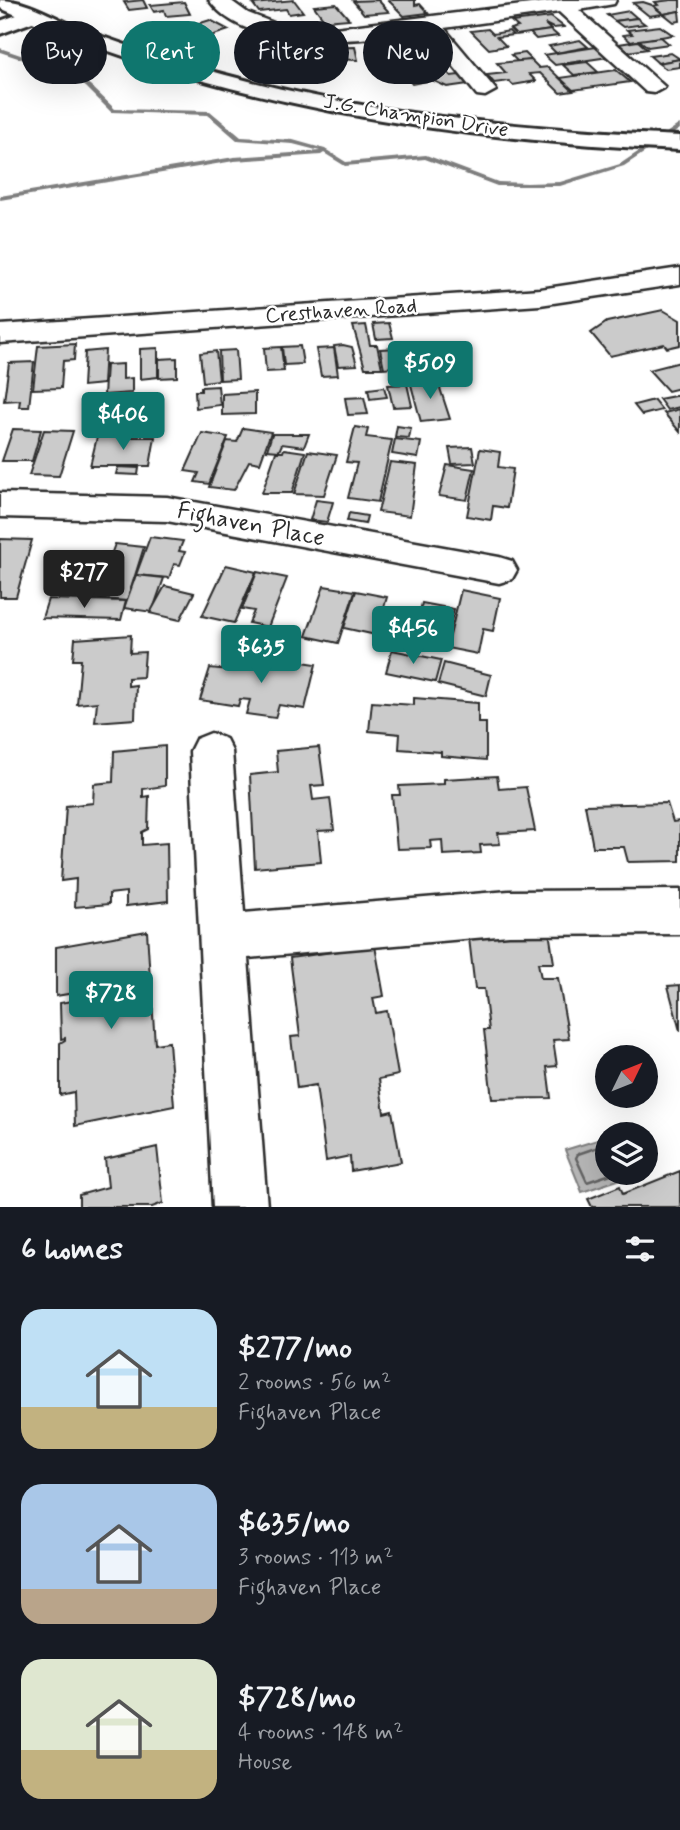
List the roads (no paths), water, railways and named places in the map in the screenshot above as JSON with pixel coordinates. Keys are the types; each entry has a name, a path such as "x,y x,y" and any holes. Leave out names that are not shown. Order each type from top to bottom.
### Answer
{"main road":[{"name":"J.G. Champion Drive","path":"0,1 31,16 173,67 315,101 498,130 673,143"},
{"path":"0,28 31,16"}],"street":[{"path":"218,0 228,11 244,19 310,34 363,32"},
{"path":"452,21 607,0"},
{"path":"563,6 654,87"},
{"path":"453,52 485,90"},
{"name":"Cresthaven Road","path":"0,334 540,298 680,276"},
{"name":"Fighaven Place","path":"0,505 167,509 499,570"},
{"path":"211,751 240,1207"},
{"path":"223,938 428,916 603,909 680,912"}],"water":[{"path":"595,1141 595,1185 603,1185 582,1192 565,1150"}],"waterway":[{"path":"0,50 68,73 88,86 113,111 210,113 239,139 293,142 323,150 345,164 426,157 497,184 560,184 622,165 680,126"},
{"path":"0,198 234,159 321,153"}]}
